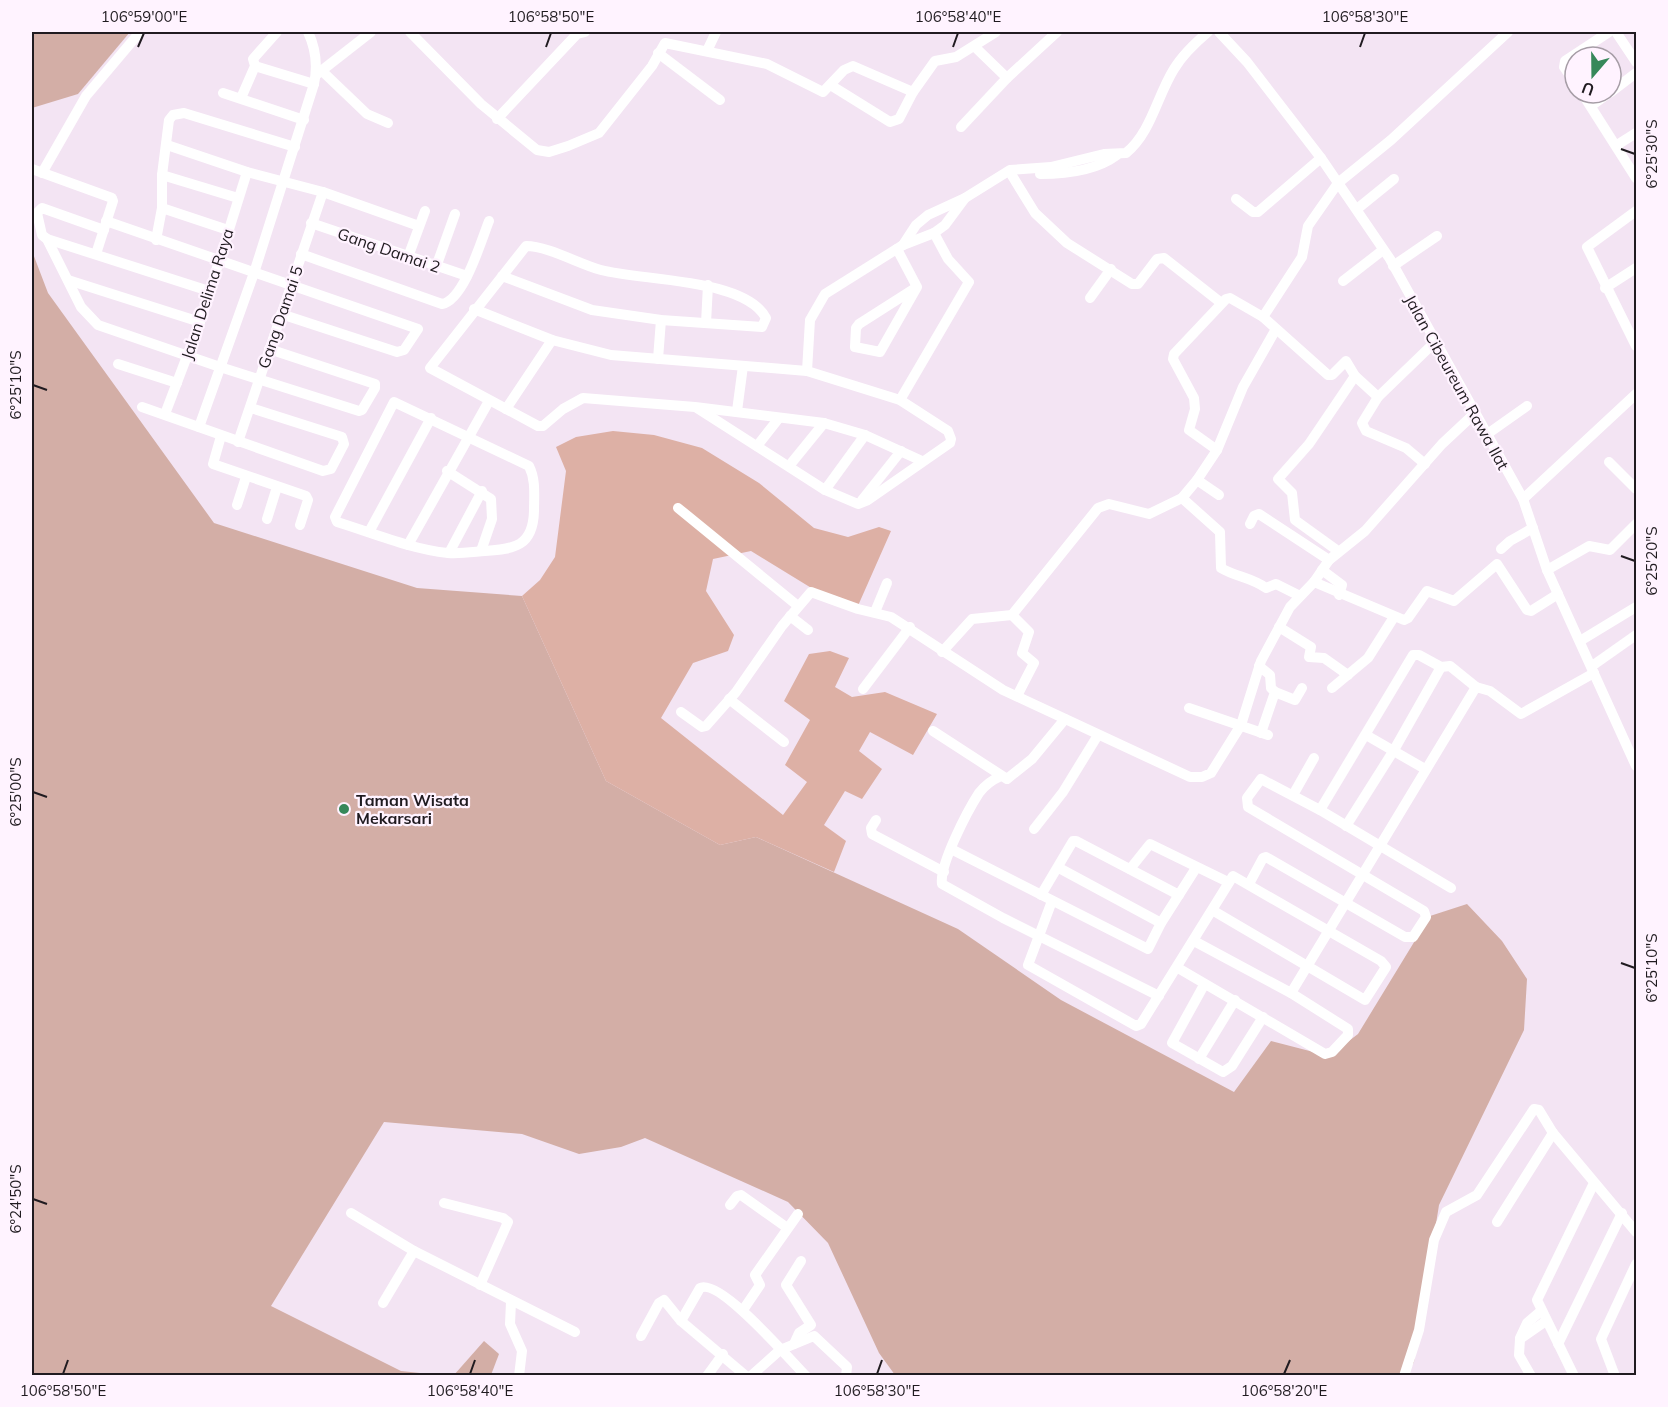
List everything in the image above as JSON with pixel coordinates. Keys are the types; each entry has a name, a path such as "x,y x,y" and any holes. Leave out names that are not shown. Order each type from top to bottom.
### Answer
{"street":[{"path":"96,254 112,198 37,171 86,96 140,32"},
{"path":"242,98 255,66 253,59 277,32"},
{"path":"199,428 254,273 317,77 314,44 308,32"},
{"path":"317,77 371,32"},
{"path":"410,32 497,119 537,150 549,152 599,133 652,66 664,43 767,64 823,92 832,86 844,70 853,66 913,92"},
{"path":"497,119 577,34 585,32"},
{"path":"707,51 716,32"},
{"path":"832,86 890,122 899,119 913,92 935,61 956,57 996,32"},
{"path":"961,127 1007,78 1057,32"},
{"path":"900,247 916,225 928,215 965,198 1016,168 1051,167 1104,154 1126,153 1133,148 1174,69 1187,51 1208,32"},
{"name":"Jalan Cibeureum Rawa Ilat","path":"1219,32 1247,62 1321,158 1394,266 1523,499 1547,570 1636,766"},
{"path":"1263,317 1302,257 1308,226 1338,183 1391,140 1508,32"},
{"path":"1589,45 1608,32"},
{"path":"1616,32 1636,62"},
{"path":"975,47 1007,78"},
{"path":"658,53 720,100"},
{"path":"255,66 317,77 367,114 388,123"},
{"path":"1623,83 1636,74"},
{"path":"223,93 304,120"},
{"path":"1591,106 1617,144 1636,178"},
{"path":"156,240 162,208 162,175 169,120 173,115 184,112 295,147"},
{"path":"1617,144 1636,133"},
{"path":"167,145 247,172 323,192 419,226"},
{"path":"1236,199 1253,212 1258,212 1321,158"},
{"name":"Jalan Delima Raya","path":"165,414 200,322 247,172"},
{"path":"1009,174 1035,213 1067,243 1132,284 1138,284 1157,259 1164,258 1220,302"},
{"path":"162,175 238,198"},
{"path":"1357,209 1394,179"},
{"name":"Gang Damai 5","path":"238,442 323,192"},
{"path":"807,371 810,320 825,294 900,247 934,233 951,218 965,198"},
{"path":"208,291 47,239 42,235 37,213 42,208 156,240 415,327 417,333 404,350 398,352 281,314"},
{"path":"162,208 228,230"},
{"path":"408,258 425,211"},
{"path":"1636,212 1588,244 1588,251 1605,288 1636,346"},
{"path":"436,267 455,214"},
{"path":"301,254 442,304 452,300 467,276 489,221"},
{"name":"Gang Damai 2","path":"311,223 408,258 467,276"},
{"path":"900,400 969,282 948,260 934,233"},
{"path":"1394,266 1437,236"},
{"path":"47,239 81,307 98,325 220,368 359,411 362,410 375,388 375,384 269,349"},
{"path":"502,276 592,310 661,320 762,327 766,318 760,308 750,302 708,285 616,273 530,246 522,249 430,368 541,427 563,409 583,398 695,406 824,423 865,435 922,461"},
{"path":"900,247 917,287"},
{"path":"1343,281 1383,250"},
{"path":"1605,288 1636,268"},
{"path":"1090,298 1111,269"},
{"path":"68,280 200,322"},
{"path":"706,323 708,285"},
{"path":"917,287 880,352 855,347 855,328 859,324 917,287"},
{"path":"1217,450 1189,430 1195,409 1194,398 1173,359 1177,351 1220,302 1230,298 1263,317 1328,375 1332,375 1344,360 1355,376 1378,397"},
{"path":"474,309 552,340 601,353 807,371 900,400 951,434 950,443 868,500 858,504 825,490 695,406"},
{"path":"658,359 661,320"},
{"path":"942,652 972,619 1012,615 1098,508 1108,504 1149,514 1182,498 1217,450 1243,387 1276,329"},
{"path":"506,409 552,340"},
{"path":"1425,464 1406,448 1394,445 1363,427 1362,423 1378,397 1435,342"},
{"path":"118,364 177,383"},
{"path":"737,411 743,366"},
{"path":"1338,551 1294,520 1292,492 1278,479 1309,444 1355,376"},
{"path":"1523,499 1636,394"},
{"path":"408,545 447,471 489,401"},
{"path":"394,402 468,437 520,460 529,466 534,476 534,518 528,537 515,547 449,553 408,545 337,522 335,517 394,402"},
{"path":"1486,435 1527,406"},
{"path":"142,407 238,442 328,471 344,444 342,437 250,408"},
{"path":"681,712 704,728 729,699 790,616 812,592 858,609 875,612 910,627 942,652 1017,696 1191,777 1202,777 1211,773 1241,725 1259,666 1290,607 1314,582 1329,560 1365,531 1474,414"},
{"path":"369,532 431,418"},
{"path":"757,446 779,418"},
{"path":"789,466 824,423"},
{"path":"825,490 865,435"},
{"path":"221,436 213,464 307,498 300,525"},
{"path":"858,504 901,451"},
{"path":"1610,462 1636,489"},
{"path":"447,471 482,491 491,499 493,508 482,551"},
{"path":"237,505 246,477"},
{"path":"1197,480 1219,495"},
{"path":"267,519 277,487"},
{"path":"449,553 482,491"},
{"path":"1182,498 1220,532 1221,568 1232,575 1253,579 1266,588 1276,584 1300,596"},
{"path":"678,508 798,606"},
{"path":"1250,524 1254,516 1259,514 1329,560"},
{"path":"1547,570 1589,546 1610,550 1636,524"},
{"path":"1501,549 1533,528"},
{"path":"1314,582 1339,595 1394,617 1408,618 1428,591 1454,601 1497,564 1527,610 1531,611 1558,594"},
{"path":"1322,570 1342,585 1339,595"},
{"path":"875,612 887,583"},
{"path":"1580,641 1636,607"},
{"path":"1012,615 1029,632 1022,653 1034,663 1017,696"},
{"path":"790,616 808,630"},
{"path":"1332,688 1368,658 1394,617"},
{"path":"863,689 910,627"},
{"path":"1279,627 1311,647 1309,657 1324,658 1348,675"},
{"path":"1320,810 1413,655 1419,655 1441,667 1450,666 1476,687 1490,691 1521,714 1593,670 1636,635"},
{"path":"1259,666 1270,674 1271,688 1275,692 1295,700 1302,688"},
{"path":"1346,826 1394,750 1441,667"},
{"path":"1291,993 1476,687"},
{"path":"1189,708 1265,734 1275,692"},
{"path":"729,699 784,742"},
{"path":"933,731 1007,779 1017,773 1065,719"},
{"path":"1034,829 1063,792 1098,735"},
{"path":"1366,735 1425,769"},
{"path":"1293,795 1314,758"},
{"path":"1001,776 990,781 979,794 951,849 941,881 944,885 1159,996"},
{"path":"1249,884 1263,858 1266,857 1405,938 1413,937 1426,917 1424,911 1248,807 1246,803 1260,779 1320,810 1451,888"},
{"path":"876,820 871,828 872,834 944,872"},
{"path":"1041,895 1073,841 1179,895"},
{"path":"1130,869 1150,844 1228,882"},
{"path":"951,849 1146,949 1150,948 1161,923 1196,868"},
{"path":"1059,868 1161,923"},
{"path":"1052,901 1028,965 1136,1026 1142,1024 1178,968 1228,882 1233,876 1384,963 1385,970 1368,998 1362,998 1212,910"},
{"path":"1178,968 1325,1054 1332,1052 1348,1035 1348,1029 1291,993 1194,941"},
{"path":"1204,985 1172,1043 1199,1059 1225,1072 1232,1066 1263,1017"},
{"path":"1199,1059 1235,1000"},
{"path":"1404,1376 1419,1330 1434,1240 1446,1212 1477,1196 1534,1109 1539,1110 1553,1132 1636,1232"},
{"path":"1497,1222 1553,1132"},
{"path":"1574,1376 1541,1311 1538,1296 1594,1183"},
{"path":"730,1205 737,1196 741,1195 786,1227"},
{"path":"444,1203 503,1218 508,1222 480,1285"},
{"path":"351,1213 414,1251 511,1302 575,1332"},
{"path":"1558,1344 1622,1213"},
{"path":"742,1310 760,1285 755,1275 786,1227 798,1214"},
{"path":"383,1303 414,1251"},
{"path":"794,1344 799,1333 811,1324 786,1285 801,1261"},
{"path":"1615,1376 1601,1339 1636,1264"},
{"path":"681,1321 702,1286 728,1298 742,1310 806,1376"},
{"path":"641,1336 663,1300 681,1321 752,1375 780,1350 815,1337 847,1367 846,1376"},
{"path":"511,1302 510,1324 522,1352 519,1376"},
{"path":"1531,1376 1519,1355 1520,1339 1527,1323 1541,1311"},
{"path":"1520,1339 1546,1321"},
{"path":"707,1376 723,1354"}],"shaded area":[{"path":"32,32 130,32 78,94 32,108"},
{"name":"Taman Wisata Mekarsari","path":"32,251 48,293 214,523 417,588 522,596 606,781 720,845 756,837 958,929 1061,1000 1234,1092 1271,1041 1329,1056 1358,1034 1430,916 1467,904 1502,941 1527,979 1524,1030 1439,1205 1414,1362 1407,1375 895,1375 879,1353 828,1243 788,1202 645,1138 621,1147 579,1154 522,1134 384,1122 271,1306 401,1371 439,1375 32,1375"},
{"path":"613,431 654,435 702,448 759,483 814,528 848,537 879,527 891,531 857,608 844,608 751,551 713,559 706,591 734,635 728,651 693,663 661,718 783,815 807,782 785,765 810,720 784,701 809,654 830,651 849,658 835,687 852,697 885,692 937,714 913,755 870,732 859,751 882,769 862,799 845,791 824,825 846,841 834,872 756,837 720,845 606,781 522,596 540,580 555,557 566,471 556,447 576,437"},
{"path":"484,1341 499,1354 491,1375 454,1375"}],"place":[{"name":"Taman Wisata Mekarsari","path":"344,809"}]}
